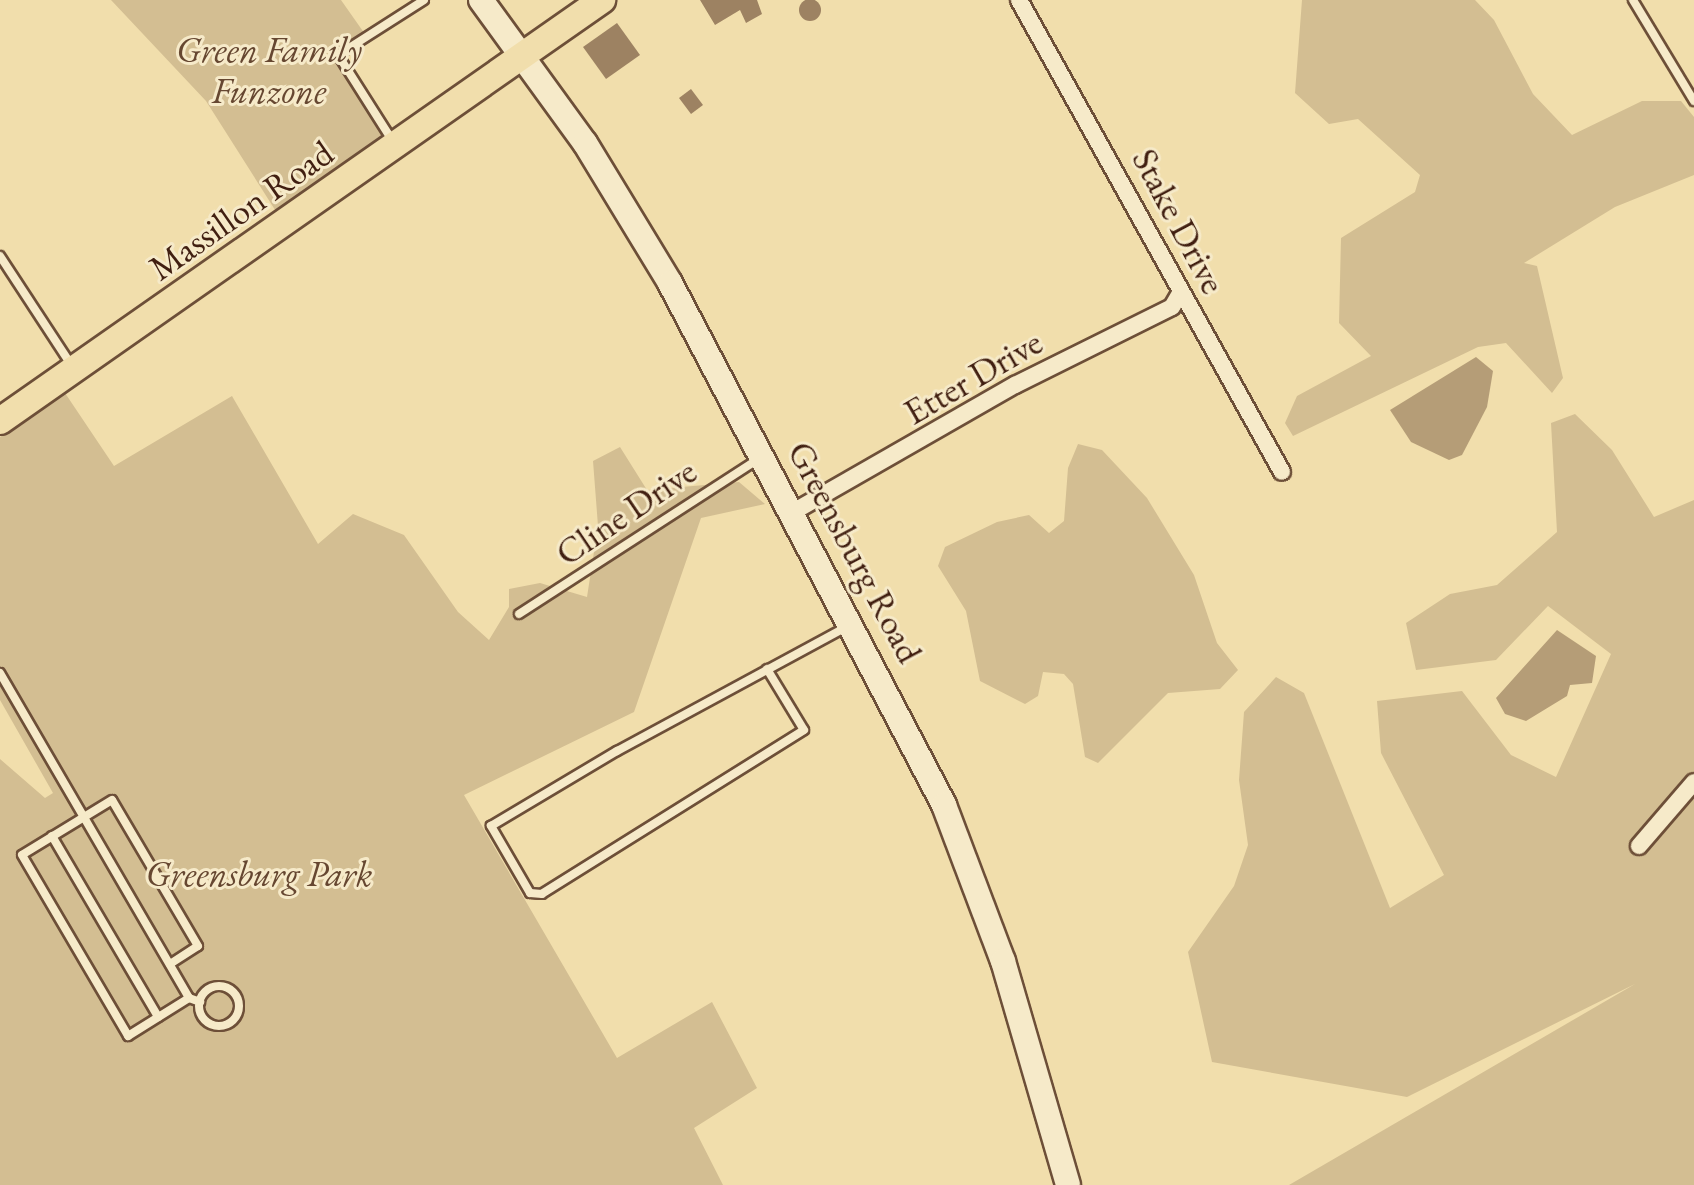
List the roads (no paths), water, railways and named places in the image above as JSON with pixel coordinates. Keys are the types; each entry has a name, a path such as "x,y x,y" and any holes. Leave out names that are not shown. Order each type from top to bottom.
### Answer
{"main road":[{"name":"Greensburg Road","path":"481,0 523,54 621,200 852,623 973,874 1068,1185"},
{"name":"Massillon Road","path":"0,421 602,0"}],"street":[{"name":"Stake Drive","path":"1019,0 1282,472"},
{"name":"Etter Drive","path":"793,512 1015,385 1172,307 1180,293"},
{"path":"1639,846 1694,782"}],"lane":[{"path":"395,144 338,55 424,0"},
{"path":"1633,0 1694,101"},
{"path":"0,256 75,370"},
{"name":"Cline Drive","path":"519,614 764,457"},
{"path":"767,669 804,730 542,894 530,893 491,826 767,669 852,623"},
{"path":"0,673 189,998 200,1002 213,1025 233,1021 238,1008 226,988 208,990 200,1002"},
{"path":"170,964 198,946 112,800 22,855 128,1036 189,998"},
{"path":"52,836 158,1017"}],"park label":[{"name":"Green Family Funzone","path":"269,70"},
{"name":"Greensburg Park","path":"259,874"}]}
